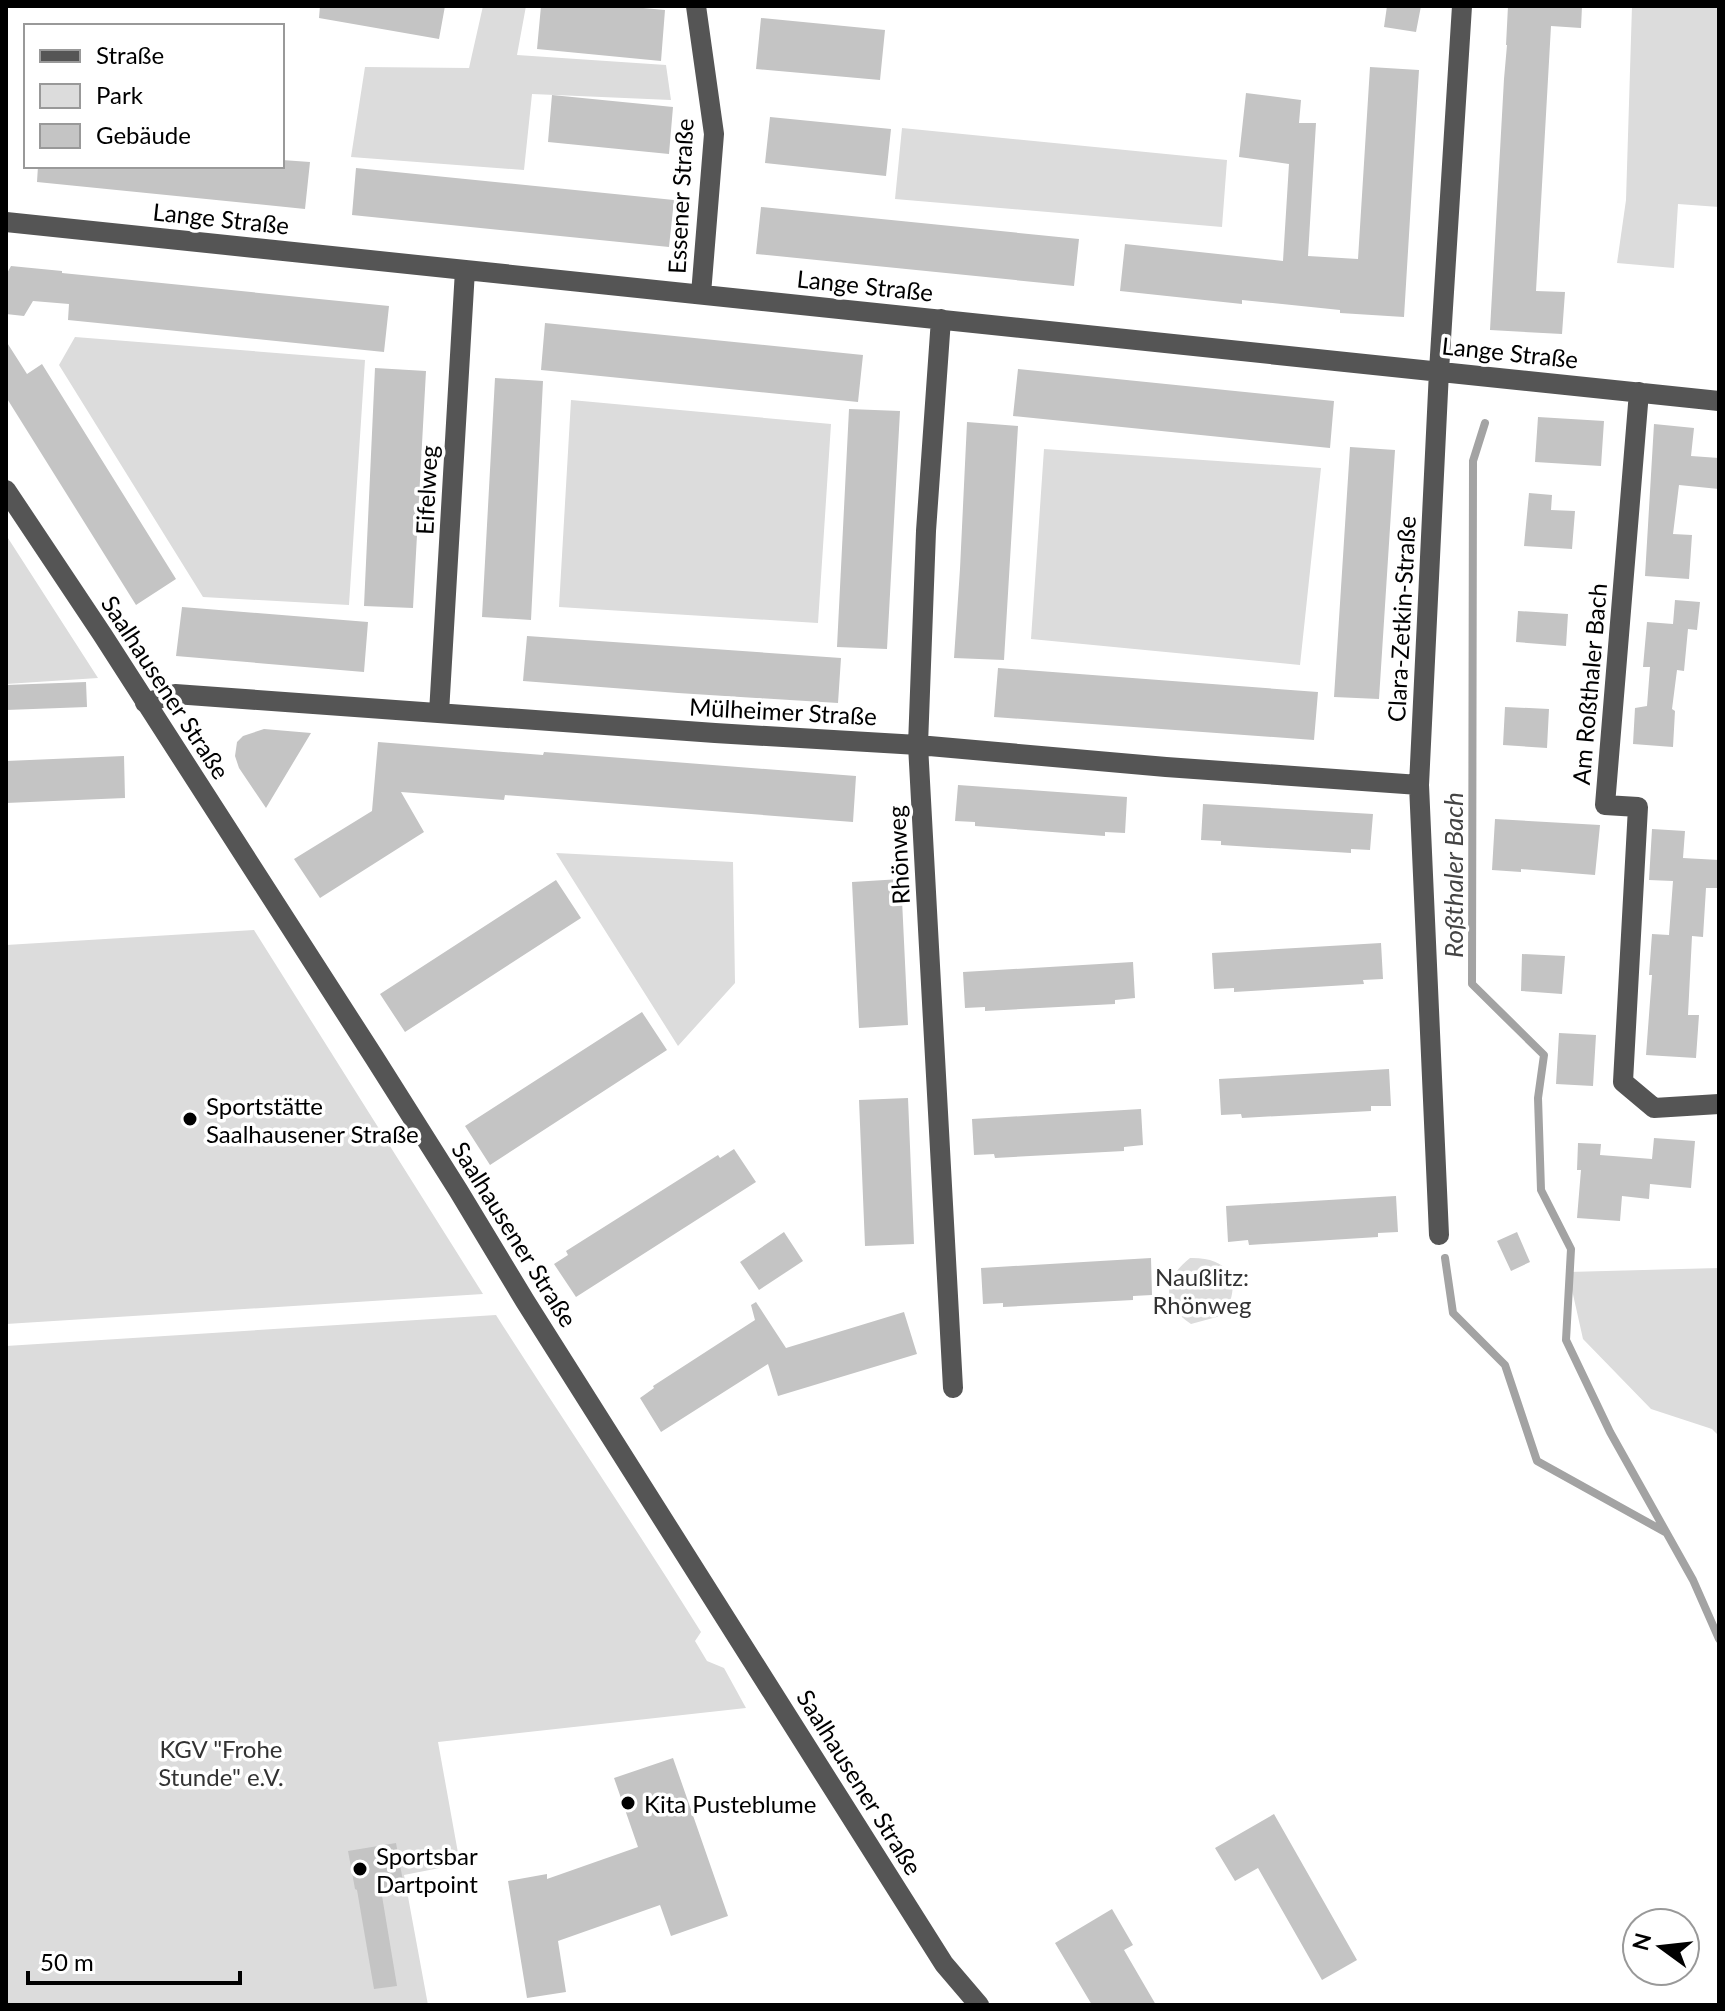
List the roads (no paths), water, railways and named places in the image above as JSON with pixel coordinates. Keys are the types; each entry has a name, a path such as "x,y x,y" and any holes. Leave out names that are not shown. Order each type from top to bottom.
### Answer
{"street":[{"name":"Essener Straße","path":"696,6 714,134 701,294"},
{"name":"Clara-Zetkin-Straße","path":"1439,1235 1419,785 1439,371 1462,6"},
{"name":"Lange Straße","path":"6,222 1719,401"},
{"name":"Eifelweg","path":"439,713 465,270"},
{"name":"Rhönweg","path":"941,319 926,531 918,745 953,1388"},
{"name":"Am Roßthaler Bach","path":"1639,392 1605,805 1638,807 1623,1082 1654,1108 1719,1104"},
{"name":"Saalhausener Straße","path":"6,490 458,1190 944,1964 979,2005"},
{"name":"Mülheimer Straße","path":"145,703 175,694 918,745 1419,785"}],"waterway":[{"name":"Roßthaler Bach","path":"1485,423 1473,461 1472,984 1544,1055 1538,1098 1541,1190 1571,1249 1566,1340 1610,1432 1693,1580 1719,1639"},
{"path":"1445,1258 1453,1313 1505,1365 1537,1461 1665,1532"}],"place":[{"name":"Sportstätte Saalhausener Straße","path":"190,1119"},
{"name":"Kita Pusteblume","path":"628,1803"},
{"name":"Sportsbar Dartpoint","path":"360,1869"}],"park label":[{"name":"Naußlitz: Rhönweg","path":"1202,1290"},
{"name":"KGV \"Frohe Stunde\" e.V.","path":"221,1762"}]}
